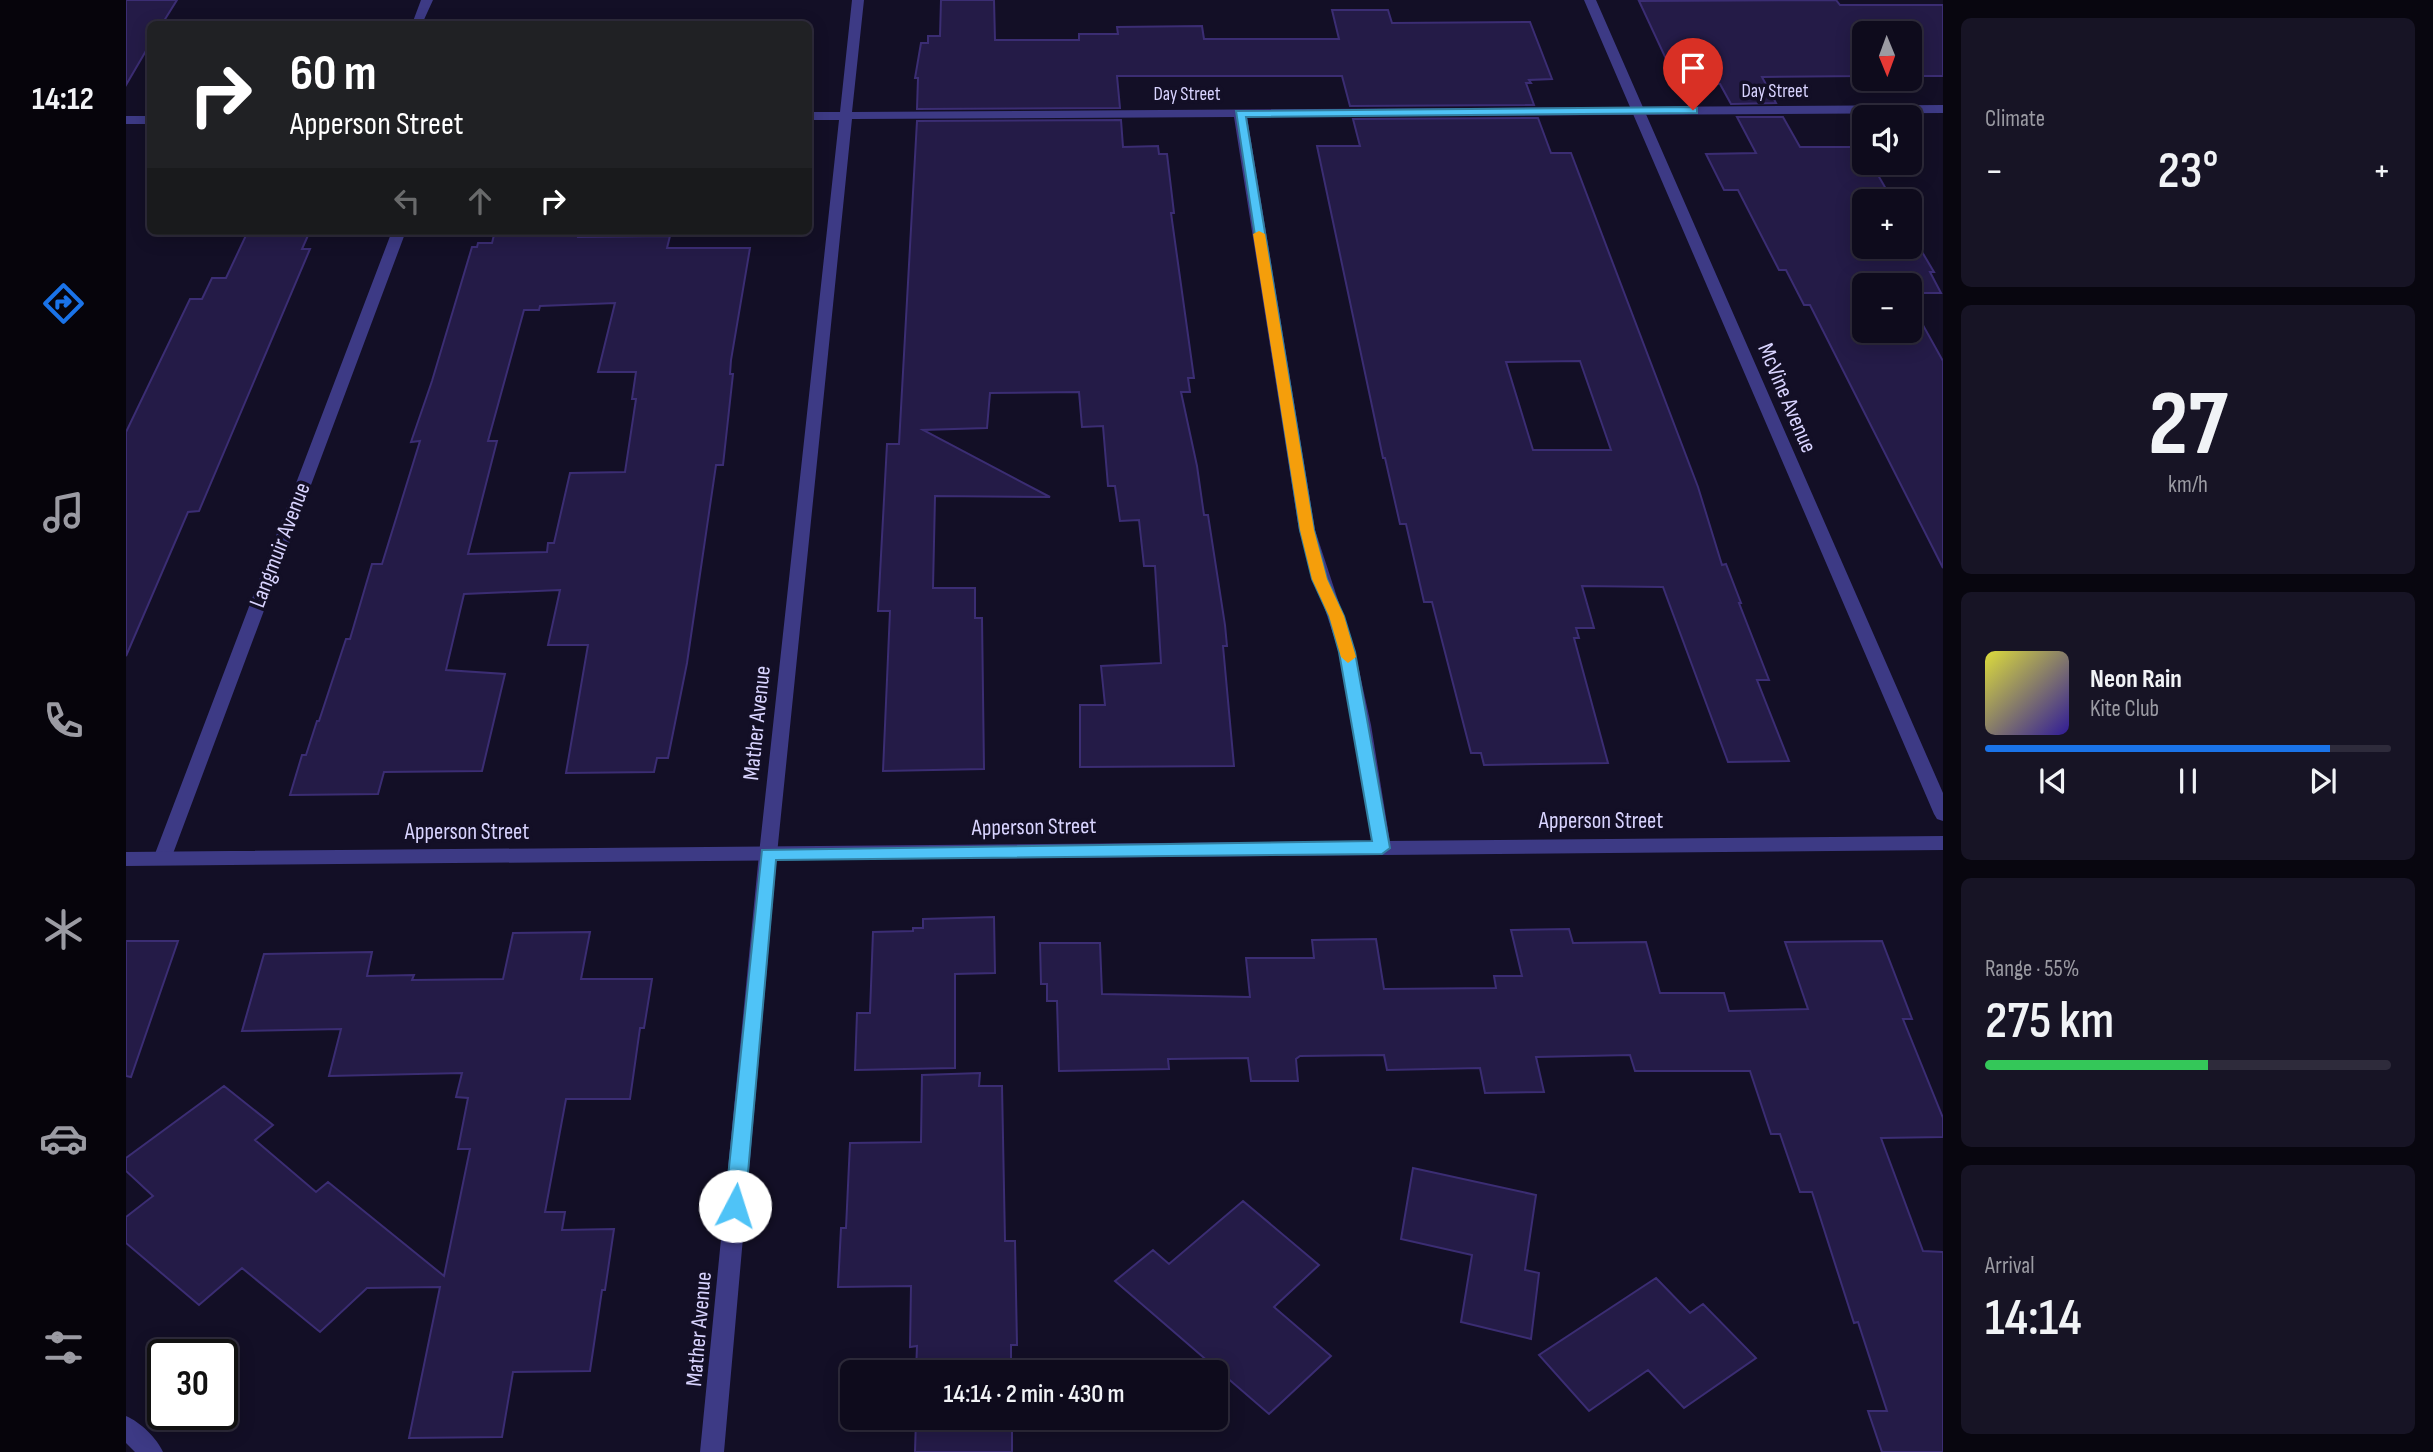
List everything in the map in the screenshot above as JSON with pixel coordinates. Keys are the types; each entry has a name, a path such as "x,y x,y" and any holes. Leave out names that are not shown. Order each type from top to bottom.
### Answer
{"street":[{"path":"418,21 427,0"},
{"name":"Mather Avenue","path":"712,1452 768,854 858,0"},
{"name":"McVine Avenue","path":"1590,0 1943,814"},
{"name":"Day Street","path":"812,116 1943,109"},
{"path":"1240,113 1307,530 1319,579 1336,616 1347,652 1382,848"},
{"path":"126,120 147,120"},
{"name":"Langmuir Avenue","path":"162,859 397,235"},
{"name":"Apperson Street","path":"126,859 1943,843"},
{"path":"126,1427 151,1452"}],"building":[{"path":"126,0 177,0 164,21 147,21 147,49 126,85"},
{"path":"941,0 994,0 995,40 1079,40 1079,34 1118,34 1117,27 1202,26 1204,39 1339,39 1332,10 1388,10 1392,23 1530,22 1552,79 1529,80 1531,83 1526,83 1534,105 1350,106 1342,76 1117,76 1120,108 917,109 918,78 915,78 921,43 928,43 928,36 940,36"},
{"path":"1836,0 1840,5 1943,5 1943,76 1922,76 1922,21 1852,21 1852,76 1762,77 1776,103 1731,104 1720,84 1673,74 1639,1"},
{"path":"1737,117 1783,117 1800,147 1852,147 1852,175 1878,175 1886,189 1852,189 1852,259 1922,259 1922,252 1934,272 1930,272 1941,293 1922,293 1922,273 1852,273 1852,343 1922,343 1922,323 1943,361 1943,568 1810,305 1804,305 1786,270 1779,270 1738,190 1724,190 1706,154 1756,153"},
{"path":"1538,118 1551,153 1571,153 1698,487 1722,565 1726,564 1769,680 1757,680 1789,761 1728,762 1663,587 1582,586 1594,628 1576,628 1579,638 1574,638 1608,763 1484,765 1481,753 1471,753 1432,602 1424,602 1406,524 1400,524 1383,458 1317,146 1360,146 1353,119","holes":["1580,361 1611,450 1533,450 1506,362"]},
{"path":"1121,120 1123,147 1158,146 1159,154 1167,154 1174,213 1171,213 1194,378 1188,378 1190,392 1181,392 1197,466 1204,515 1208,515 1225,625 1227,646 1223,646 1234,766 1080,767 1080,705 1105,705 1101,666 1161,663 1155,566 1144,566 1139,520 1120,521 1115,486 1108,486 1103,426 1082,427 1079,392 990,393 987,428 923,430 1050,497 935,496 933,588 975,588 975,618 982,618 984,769 883,771 890,611 878,611 887,444 899,444 917,121"},
{"path":"246,235 308,235 302,249 310,249 199,511 188,512 126,656 126,432 190,299 202,299 212,278 226,278"},
{"path":"494,235 670,236 667,248 750,248 731,360 730,374 733,374 723,465 716,465 687,663 668,758 657,758 654,772 566,773 588,645 548,645 560,590 464,594 446,670 505,674 482,771 384,772 378,794 290,795 302,755 306,755 319,721 346,639 350,639 372,564 382,564 420,441 411,442 472,247 477,247 478,243 492,243","holes":["615,303 598,372 636,372 632,399 636,399 625,472 570,473 554,543 548,543 547,552 468,554 497,441 488,441 524,310 539,310 540,306"]},
{"path":"994,917 995,973 955,974 955,1068 855,1070 857,1013 870,1013 873,932 913,931 913,928 923,928 923,919"},
{"path":"1569,929 1573,943 1646,942 1660,993 1724,993 1729,1011 1808,1009 1785,942 1882,941 1912,1019 1903,1019 1943,1118 1943,1137 1881,1138 1923,1251 1943,1252 1943,1452 1882,1452 1868,1411 1887,1411 1858,1322 1854,1323 1812,1192 1800,1192 1780,1134 1771,1134 1750,1071 1635,1071 1630,1055 1536,1057 1544,1092 1485,1093 1480,1068 1387,1070 1384,1055 1300,1056 1296,1059 1298,1081 1251,1081 1248,1058 1168,1059 1169,1069 1059,1071 1057,1001 1047,1001 1047,984 1041,984 1040,943 1100,943 1102,994 1250,997 1246,958 1314,958 1312,940 1376,939 1384,989 1496,988 1494,976 1522,976 1511,930"},
{"path":"590,932 581,979 652,979 644,1028 640,1028 630,1099 566,1099 545,1212 565,1212 562,1230 614,1229 605,1290 602,1290 590,1371 513,1372 502,1437 409,1438 440,1287 367,1288 320,1332 242,1268 199,1305 126,1243 126,1217 153,1196 126,1171 126,1158 224,1086 273,1125 255,1140 316,1192 328,1182 444,1276 470,1149 458,1149 468,1098 456,1097 462,1073 329,1076 341,1029 242,1031 264,954 372,952 367,976 414,975 412,980 503,979 513,933"},
{"path":"126,941 178,941 131,1077 126,1076"},
{"path":"980,1073 979,1086 1002,1086 1005,1241 1015,1241 1017,1345 1011,1345 1011,1360 916,1360 917,1346 910,1347 911,1286 838,1287 841,1228 846,1228 850,1143 921,1142 922,1075"},
{"path":"1413,1168 1536,1195 1525,1270 1539,1273 1531,1339 1461,1322 1472,1255 1401,1239"},
{"path":"1243,1201 1319,1265 1274,1307 1331,1356 1269,1414 1228,1379 1228,1360 1206,1360 1115,1281 1153,1250 1169,1264"},
{"path":"1656,1278 1690,1313 1703,1304 1756,1358 1684,1408 1648,1370 1589,1411 1539,1355"},
{"path":"916,1430 1012,1430 1012,1452 915,1452"}],"slow traffic":[{"path":"1259,234 1312,555 1319,579 1336,616 1348,657"}],"route":[{"path":"735,1206 768,854 1382,848 1347,652 1336,616 1319,579 1307,530 1240,113 1693,110"}]}
